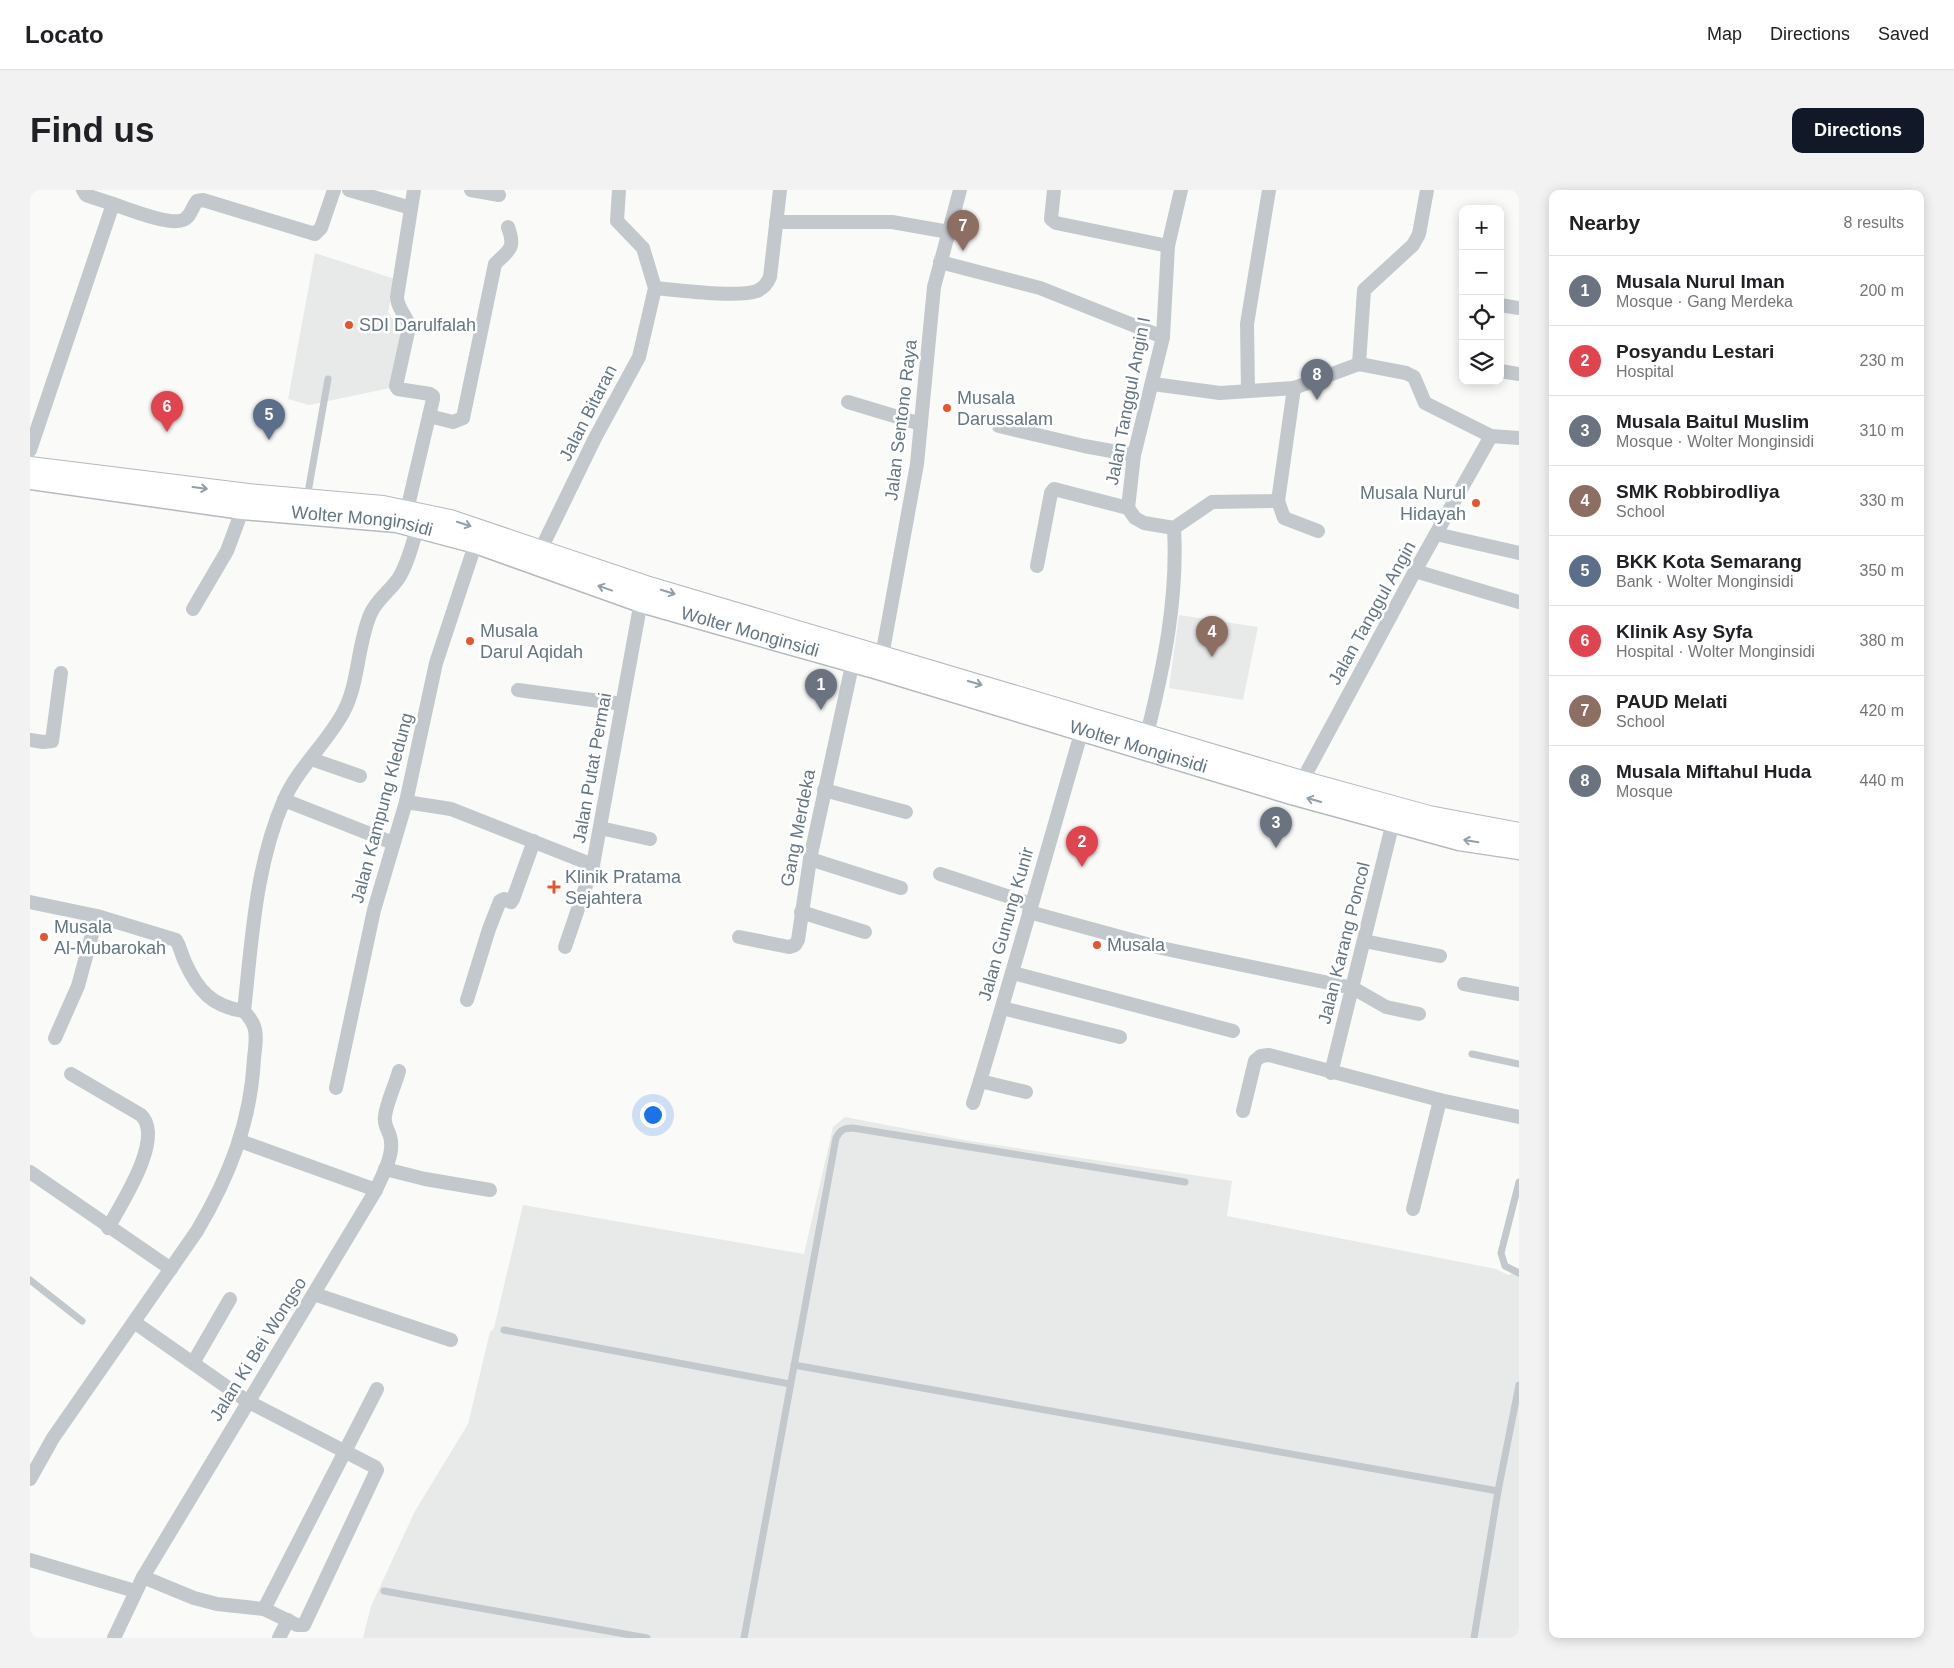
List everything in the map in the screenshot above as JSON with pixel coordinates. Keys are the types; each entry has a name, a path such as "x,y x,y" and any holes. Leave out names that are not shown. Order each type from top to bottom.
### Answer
{"main road":[{"name":"Wolter Monginsidi","path":"30,467 248,494 307,496 397,521 411,512 450,520 541,549 842,654 1082,730 1393,822 1459,839 1519,848"},
{"name":"Wolter Monginsidi","path":"30,478 243,508 307,496"},
{"name":"Wolter Monginsidi","path":"411,512 476,542 640,600 842,654 882,656 1302,781 1429,816 1519,833"}],"street":[{"path":"83,190 86,195 165,220 178,221 189,215 197,201 203,200 312,235 321,228 334,190"},
{"path":"349,190 411,208"},
{"path":"30,1479 53,1438 171,1269 217,1197 240,1141 253,1079 255,1041 254,1025 244,1011 254,920 271,835 284,800 310,759 333,730 347,706 369,616 378,601 401,573 411,512 412,486 433,396 398,389 396,386 409,326 408,320 399,309 397,297 414,190"},
{"path":"471,190 499,195"},
{"name":"Jalan Bitaran","path":"541,549 595,438 639,357 655,288 644,248 617,221 620,190"},
{"path":"655,288 717,293 760,290 766,285 770,277 780,190"},
{"name":"Jalan Sentono Raya","path":"882,656 916,473 934,287 960,190"},
{"path":"1054,190 1052,221 1168,246"},
{"name":"Jalan Tanggul Angin I","path":"1174,528 1144,523 1135,518 1128,508 1134,455 1153,384 1163,337 1168,246 1180,190"},
{"path":"1248,391 1247,324 1269,190"},
{"path":"1359,364 1364,290 1413,244 1419,234 1428,190"},
{"path":"30,450 113,204"},
{"path":"776,222 892,222 949,232"},
{"path":"429,416 453,422 463,418 495,264 508,254 511,247 512,238 508,227"},
{"path":"940,262 1040,288 1163,337"},
{"path":"1504,306 1519,308"},
{"path":"1153,384 1220,392 1294,388 1359,364 1406,373 1414,377 1426,403 1491,436 1519,438"},
{"path":"1504,372 1519,374"},
{"path":"1294,388 1278,501 1284,518 1318,531"},
{"path":"848,402 921,424"},
{"path":"1000,426 1084,446 1134,455"},
{"name":"Jalan Tanggul Angin","path":"1302,781 1414,571 1491,436"},
{"path":"1037,566 1051,493 1054,489 1128,508"},
{"path":"1147,734 1161,676 1171,620 1176,551 1174,528 1212,502 1221,500 1278,501"},
{"path":"194,610 227,551 243,508"},
{"path":"1436,534 1519,553"},
{"name":"Jalan Kampung Kledung","path":"336,1088 374,910 406,802 436,663 476,542"},
{"path":"1414,571 1519,602"},
{"name":"Jalan Putat Permai","path":"406,802 451,809 593,865 640,600"},
{"name":"Gang Merdeka","path":"739,937 789,947 798,940 810,859 824,790 842,654"},
{"path":"30,740 52,741 61,673"},
{"path":"518,690 622,704"},
{"name":"Jalan Gunung Kunir","path":"973,1103 1013,974 1030,908 1082,730"},
{"path":"310,759 360,776"},
{"path":"824,790 906,812"},
{"path":"284,800 393,843"},
{"name":"Jalan Karang Poncol","path":"1332,1073 1393,822"},
{"path":"600,828 650,839"},
{"path":"467,1000 497,908 502,899 511,902 513,899 534,841"},
{"path":"810,859 901,888"},
{"path":"565,946 593,865"},
{"path":"940,874 1030,908 1160,948 1353,988 1386,1007 1419,1014"},
{"path":"30,902 97,916 176,940 193,976 211,1001 226,1009 244,1011"},
{"path":"801,912 866,932"},
{"path":"54,1038 78,986 97,916"},
{"path":"1364,941 1440,956"},
{"path":"1013,974 1233,1031"},
{"path":"1464,984 1519,994"},
{"path":"1002,1008 1120,1037"},
{"path":"1243,1111 1255,1061 1261,1056 1269,1054 1332,1073 1440,1100 1519,1117"},
{"name":"Jalan Ki Bei Wongso","path":"114,1638 143,1577 247,1401 376,1190 385,1169 391,1140 385,1127 385,1116 399,1071"},
{"path":"71,1074 141,1115 148,1125 150,1138 142,1160 108,1228"},
{"path":"980,1081 1026,1092"},
{"path":"1413,1209 1440,1100"},
{"path":"240,1141 376,1190"},
{"path":"385,1169 425,1179 490,1190"},
{"path":"30,1172 108,1228 171,1269"},
{"path":"314,1294 451,1340"},
{"path":"193,1363 230,1299"},
{"path":"134,1322 247,1401 375,1467 377,1472 306,1624 299,1626 264,1609 216,1604 143,1577"},
{"path":"264,1609 377,1389"},
{"path":"30,1560 135,1591"},
{"path":"279,1638 288,1620"}],"lane":[{"path":"307,496 328,379"},
{"path":"1472,1054 1519,1064"},
{"path":"744,1638 836,1138 843,1128 967,1145 1184,1182"},
{"path":"1519,1182 1501,1253 1505,1266 1519,1273"},
{"path":"30,1280 82,1322"},
{"path":"504,1330 790,1384"},
{"path":"794,1365 1498,1491"},
{"path":"1474,1638 1498,1491 1519,1385"},
{"path":"384,1591 647,1638"}],"shaded area":[{"name":"SDI Darulfalah","path":"315,253 395,279 388,312 405,338 395,387 309,405 288,399"},
{"path":"1179,615 1258,627 1243,700 1169,688"},
{"path":"845,1117 970,1141 1232,1181 1227,1216 1496,1269 1508,1275 1519,1272 1519,1638 363,1638 371,1606 415,1511 468,1424 490,1332 494,1328 523,1205 804,1254 833,1127"}],"place":[{"name":"PAUD Melati","path":"963,251"},
{"name":"SDI Darulfalah","path":"349,325"},
{"name":"Musala Miftahul Huda","path":"1317,400"},
{"name":"Musala Darussalam","path":"947,408"},
{"name":"Klinik Asy Syfa","path":"167,432"},
{"name":"BKK Kota Semarang","path":"269,440"},
{"name":"Musala Nurul Hidayah","path":"1476,503"},
{"name":"Musala Darul Aqidah","path":"470,641"},
{"name":"SMK Robbirodliya","path":"1212,657"},
{"name":"Musala Nurul Iman","path":"821,710"},
{"name":"Musala Baitul Muslim","path":"1276,848"},
{"name":"Posyandu Lestari","path":"1082,867"},
{"name":"Klinik Pratama Sejahtera","path":"554,887"},
{"name":"Musala Al-Mubarokah","path":"44,937"},
{"name":"Musala","path":"1097,945"}]}
